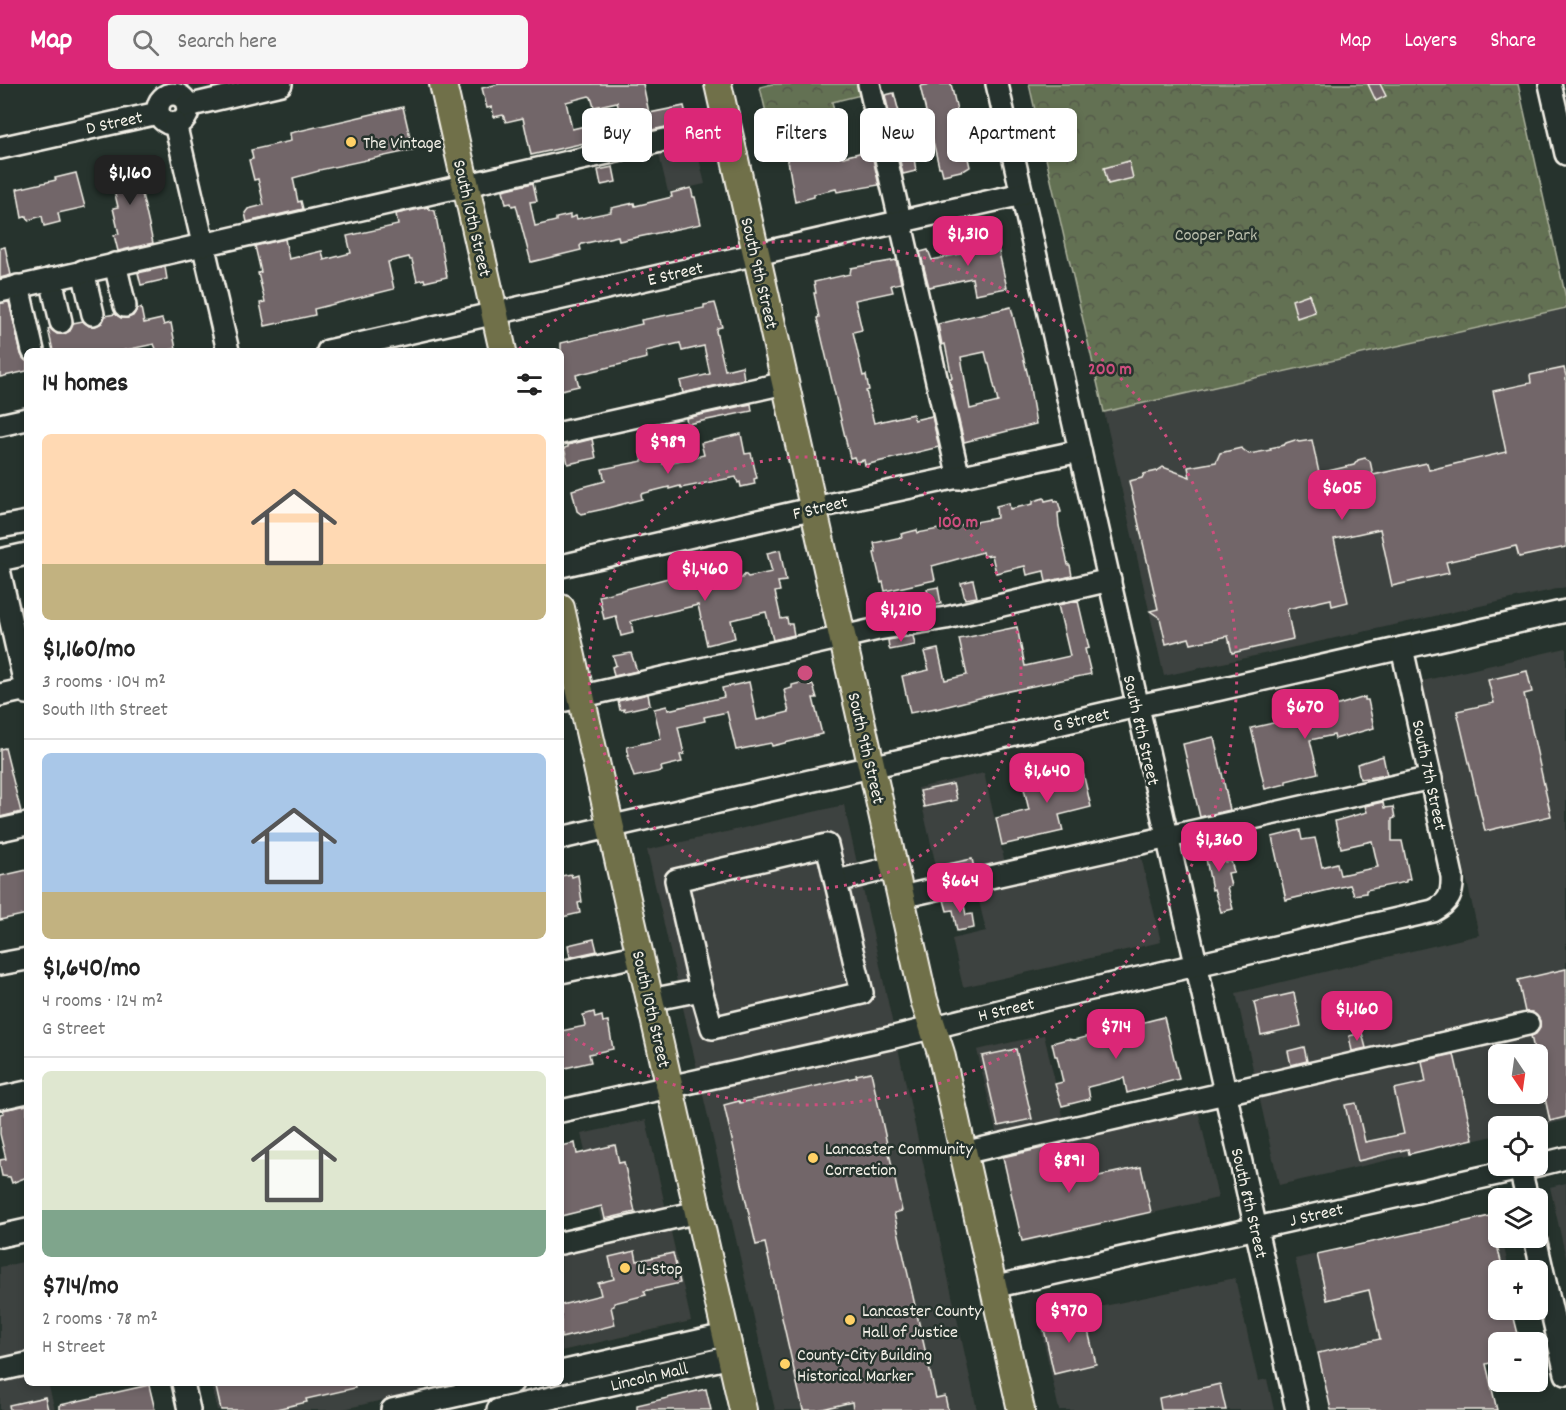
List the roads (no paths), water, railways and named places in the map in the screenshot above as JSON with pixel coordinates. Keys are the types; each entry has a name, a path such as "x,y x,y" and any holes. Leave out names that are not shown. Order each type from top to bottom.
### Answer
{"main road":[{"name":"South 10th Street","path":"443,84 502,348"},
{"name":"South 9th Street","path":"718,84 723,108"},
{"name":"South 9th Street","path":"735,162 924,1000 941,1053 1021,1410"},
{"name":"South 10th Street","path":"564,635 571,698 611,826 743,1410"}],"street":[{"path":"227,348 204,243 160,101 174,95 281,84"},
{"path":"868,84 959,478"},
{"name":"South 8th Street","path":"998,84 1297,1410"},
{"path":"1550,84 1566,154"},
{"name":"D Street","path":"0,148 167,118"},
{"path":"32,348 9,288 664,140"},
{"name":"E Street","path":"342,348 1022,194"},
{"path":"115,264 125,306"},
{"path":"83,271 93,314"},
{"path":"51,279 61,321"},
{"path":"564,432 785,383"},
{"path":"0,425 24,420"},
{"name":"F Street","path":"564,565 813,508 1080,451"},
{"path":"0,527 24,523"},
{"path":"0,560 24,555"},
{"path":"0,574 24,677"},
{"path":"571,698 878,629 946,618 1110,580"},
{"name":"G Street","path":"564,837 1137,706 1566,611"},
{"name":"South 7th Street","path":"1402,648 1452,876 1448,902"},
{"path":"0,695 24,691"},
{"path":"901,897 1431,778"},
{"path":"0,830 24,825"},
{"path":"827,845 837,881 862,993 712,1028 676,880 827,845"},
{"path":"837,881 894,867"},
{"name":"H Street","path":"564,1110 1433,911 1448,902"},
{"path":"564,971 640,955"},
{"path":"0,964 24,960"},
{"path":"650,1000 701,990"},
{"path":"963,1153 1528,1024"},
{"path":"0,1098 24,1093"},
{"name":"J Street","path":"1548,1162 1566,1158"},
{"name":"J Street","path":"993,1287 1488,1176"},
{"path":"564,1242 698,1212"},
{"path":"0,1236 24,1231"},
{"path":"1537,1248 1566,1374"},
{"name":"Lincoln Mall","path":"564,1372 728,1346"},
{"name":"Lincoln Mall","path":"498,1410 728,1346"},
{"path":"0,1370 24,1365"},
{"path":"184,1386 189,1410"},
{"path":"392,1410 464,1396 501,1386"}],"place":[{"name":"The Vintage","path":"351,142"},
{"name":"Lancaster Community Correction","path":"813,1158"},
{"name":"U-Stop","path":"625,1268"},
{"name":"Lancaster County Hall of Justice","path":"850,1320"},
{"name":"County-City Building Historical Marker","path":"785,1364"}],"park label":[{"name":"Cooper Park","path":"1216,234"}]}
